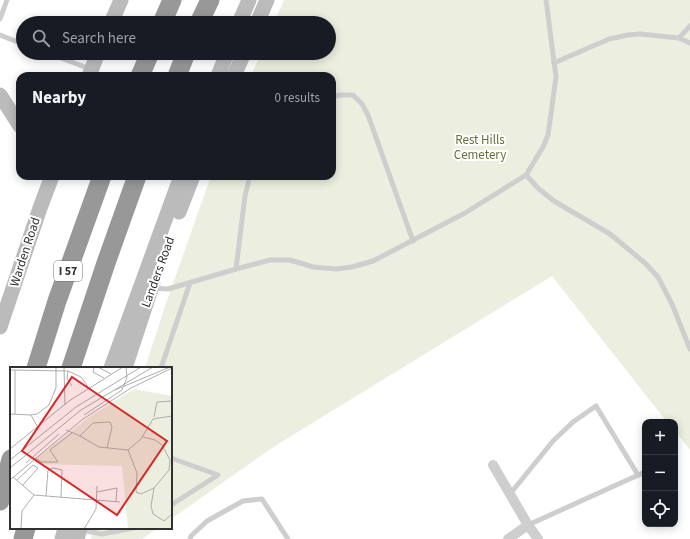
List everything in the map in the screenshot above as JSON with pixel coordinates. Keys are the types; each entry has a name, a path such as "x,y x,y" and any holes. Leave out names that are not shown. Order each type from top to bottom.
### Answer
{"highway":[{"path":"165,16 172,0"},
{"path":"202,16 210,0"},
{"path":"142,72 147,60"},
{"path":"179,72 183,60"},
{"name":"I 57","path":"36,367 60,294 101,180"},
{"name":"I 57","path":"71,367 136,180"},
{"path":"0,501 10,463"},
{"path":"23,539 26,529"}],"main road":[{"path":"114,16 121,0"},
{"path":"260,16 267,0"},
{"path":"242,16 247,4"},
{"path":"90,72 95,60"},
{"path":"220,72 224,60"},
{"path":"236,72 241,60"},
{"path":"0,95 16,120"},
{"name":"Warden Road","path":"0,328 50,180"},
{"path":"111,367 180,180"},
{"name":"Landers Road","path":"126,367 151,288 191,180"},
{"path":"62,539 75,531"}],"street":[{"path":"493,465 528,525 538,539"},
{"path":"508,539 528,525"}],"lane":[{"path":"0,19 7,0"},
{"path":"151,288 168,289 270,260 290,260 313,267 328,268 352,267 373,261 465,213 526,175 543,147 548,135 556,77 546,0"},
{"path":"679,38 690,26"},
{"path":"554,63 609,39 628,34 679,38 690,43"},
{"path":"0,35 16,41"},
{"path":"63,60 88,72"},
{"path":"336,96 353,95 362,104 368,115 413,241"},
{"path":"526,175 539,189 554,201 610,234 646,263 658,277 672,304 690,350"},
{"path":"236,269 245,196 249,180"},
{"path":"160,367 190,282"},
{"path":"510,494 553,441 572,422 596,406 638,475"},
{"path":"172,458 218,475 172,504"},
{"path":"528,525 642,473"},
{"path":"190,539 190,536 207,521 237,504 243,501 262,499 288,539"},
{"path":"75,531 102,534 129,529"}],"green space":[{"name":"Rest Hills Cemetery","path":"284,0 690,0 690,450 678,435 678,419 665,419 552,276 275,446 172,518 172,367 145,367 164,309 210,180 336,180 336,72 253,72 258,60 336,60 336,16 277,16"},
{"path":"94,529 157,529 142,539 91,539"}]}
